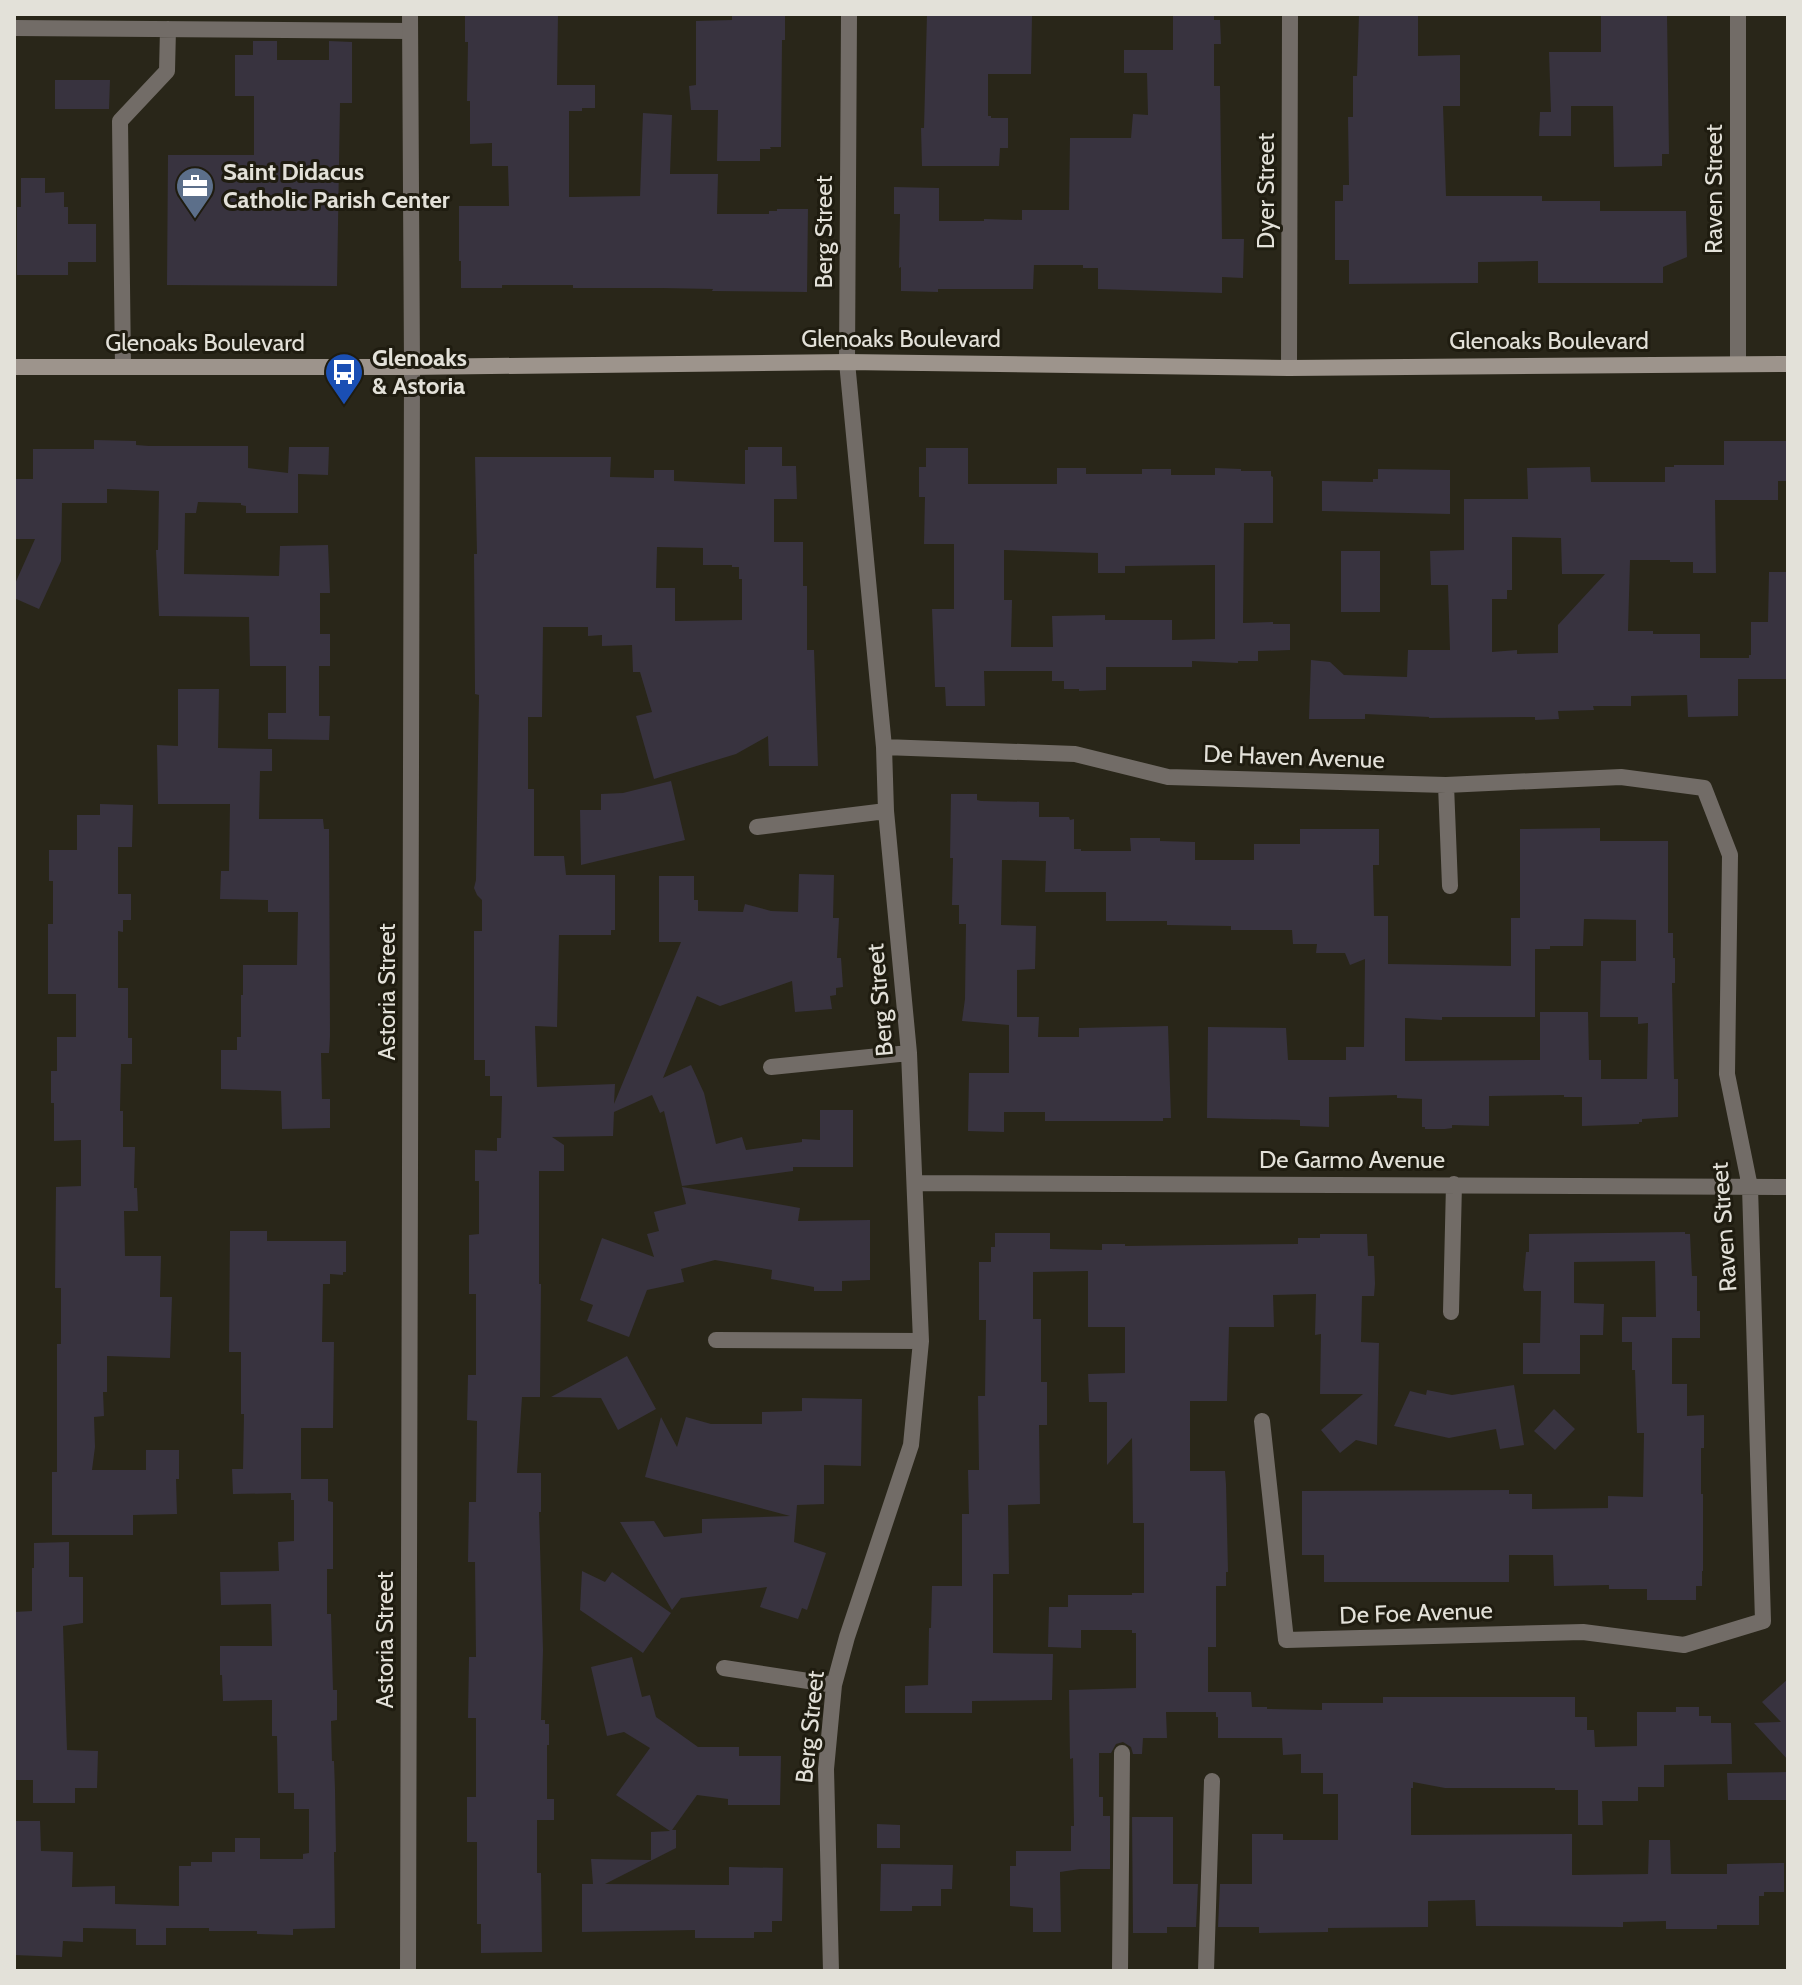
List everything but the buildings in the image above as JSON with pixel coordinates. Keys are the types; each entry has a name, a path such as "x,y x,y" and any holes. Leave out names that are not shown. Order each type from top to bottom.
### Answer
{"main road":[{"name":"Glenoaks Boulevard","path":"14,367 847,362 1289,368 1788,364"}],"street":[{"name":"Berg Street","path":"831,1971 826,1769 834,1685 911,1445 921,1341 909,1053 886,811 884,747 847,362 849,14"},
{"name":"Dyer Street","path":"1289,368 1290,14"},
{"name":"Raven Street","path":"1738,14 1738,364"},
{"path":"14,28 168,29 229,22 410,22"},
{"name":"Astoria Street","path":"408,1971 410,22"},
{"path":"123,367 120,121 167,71 168,29"},
{"name":"De Haven Avenue","path":"884,747 1075,754 1168,777 1446,785 1621,777 1704,788"},
{"path":"1446,785 1450,886"},
{"name":"Raven Street","path":"1704,788 1730,855 1727,1074 1750,1187 1763,1621"},
{"path":"757,827 886,811"},
{"path":"771,1067 909,1053"},
{"name":"De Garmo Avenue","path":"915,1183 1788,1187"},
{"path":"1451,1312 1454,1184"},
{"path":"716,1340 921,1341"},
{"name":"De Foe Avenue","path":"1262,1421 1286,1640 1583,1632 1684,1645 1763,1621"},
{"path":"724,1668 834,1685"},
{"path":"1120,1971 1122,1753"},
{"path":"1206,1971 1212,1781"}],"place":[{"name":"Saint Didacus Catholic Parish Center","path":"195,220"},
{"name":"Glenoaks & Astoria","path":"344,406"}]}
